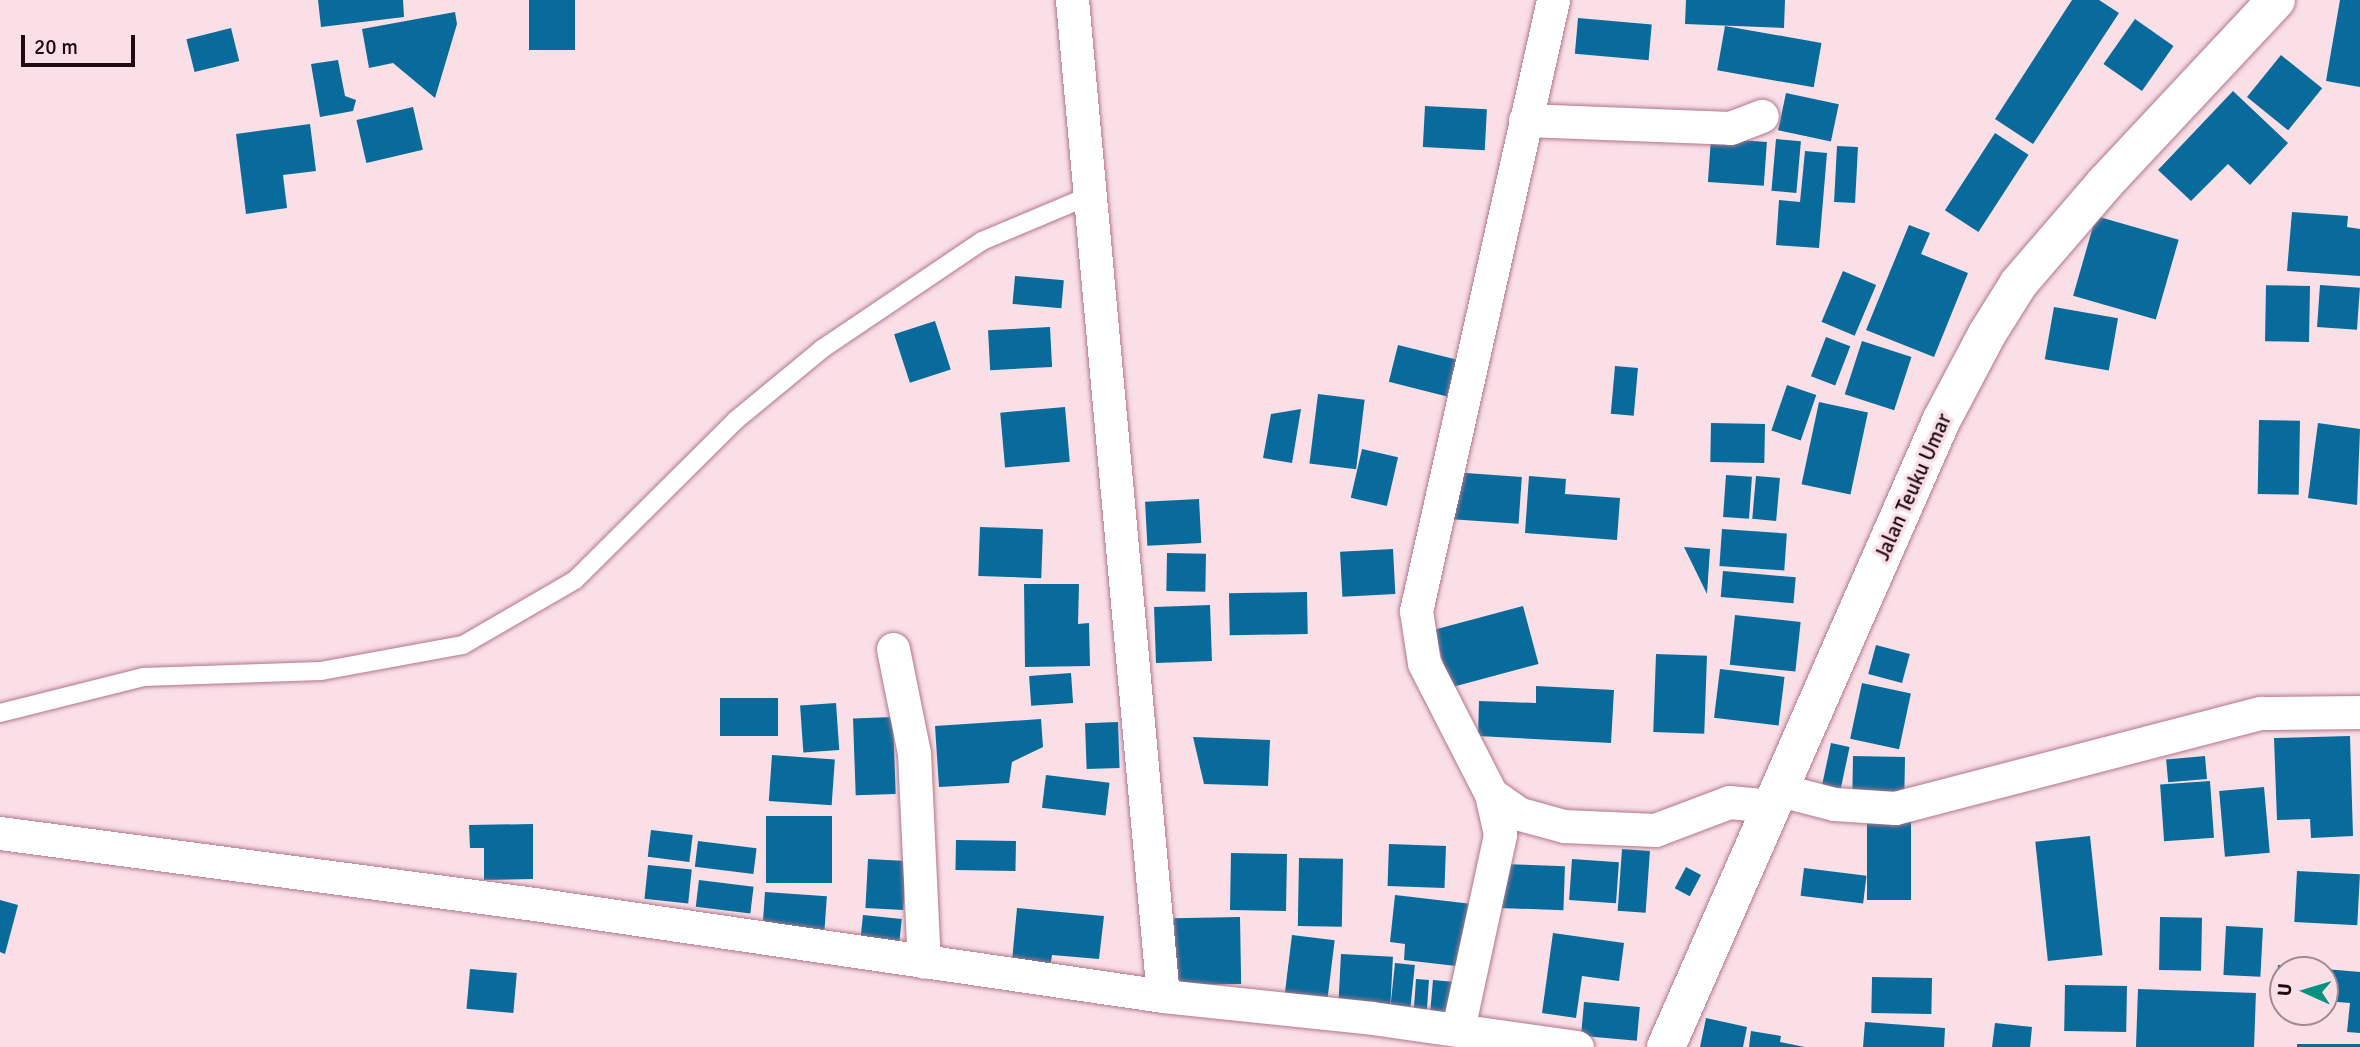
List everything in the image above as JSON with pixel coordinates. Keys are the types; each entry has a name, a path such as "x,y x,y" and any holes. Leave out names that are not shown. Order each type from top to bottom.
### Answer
{"main road":[{"name":"Jalan Teuku Umar","path":"1665,1047 1941,421 1987,334 2019,284 2105,183 2276,0"}],"street":[{"path":"1072,0 1163,996"},
{"path":"1458,1029 1500,834 1491,794 1424,663 1416,611 1553,0"},
{"path":"1525,120 1730,128 1762,116"},
{"path":"892,649 914,752 925,962"},
{"path":"1491,794 1520,814 1564,827 1655,830 1729,802 1777,798 1895,808 2261,713 2360,712"},
{"path":"0,833 1163,996 1458,1029 1577,1047"}],"lane":[{"path":"0,713 143,677 321,671 463,645 575,580 736,420 872,313 982,241 1089,196"}],"building":[{"path":"318,0 403,0 404,17 321,27"},
{"path":"529,0 575,0 575,50 529,50"},
{"path":"1686,0 1785,0 1784,28 1685,24"},
{"path":"2072,0 2099,0 2119,13 2033,144 1995,119"},
{"path":"2340,0 2360,0 2360,87 2326,81"},
{"path":"455,12 457,24 435,98 393,63 369,68 362,29"},
{"path":"1578,18 1652,24 1649,60 1575,54"},
{"path":"2135,19 2174,46 2142,91 2103,64"},
{"path":"1725,26 1822,43 1814,87 1717,70"},
{"path":"231,28 239,61 195,72 186,39"},
{"path":"2281,55 2322,88 2288,130 2247,97"},
{"path":"338,60 345,96 356,100 353,111 320,117 311,64"},
{"path":"2233,91 2288,143 2250,185 2228,164 2191,201 2158,170"},
{"path":"1786,93 1839,104 1831,141 1778,130"},
{"path":"1425,106 1487,109 1485,150 1423,147"},
{"path":"413,107 423,150 366,163 356,120"},
{"path":"310,124 316,171 283,175 287,208 246,214 236,134"},
{"path":"1995,133 2029,155 1978,232 1945,210"},
{"path":"1711,138 1767,142 1764,186 1708,182"},
{"path":"1776,139 1801,141 1796,193 1771,191"},
{"path":"1837,146 1858,147 1855,203 1834,202"},
{"path":"1805,151 1827,153 1819,248 1776,245 1779,200 1800,202"},
{"path":"2292,212 2348,216 2347,227 2360,229 2360,276 2287,271"},
{"path":"2096,216 2179,240 2156,319 2073,296"},
{"path":"1909,225 1930,233 1921,254 1968,273 1934,357 1866,330"},
{"path":"1843,271 1876,285 1855,336 1822,322"},
{"path":"1015,276 1064,280 1061,308 1013,304"},
{"path":"2266,285 2310,286 2309,342 2265,341"},
{"path":"2320,285 2360,288 2357,330 2317,327"},
{"path":"2054,307 2118,318 2109,370 2045,359"},
{"path":"935,321 951,370 910,383 894,334"},
{"path":"1050,327 1052,367 990,370 988,330"},
{"path":"1826,337 1850,346 1835,386 1811,376"},
{"path":"1862,341 1911,357 1894,410 1845,394"},
{"path":"1398,345 1456,360 1447,396 1389,382"},
{"path":"1615,366 1638,368 1634,416 1611,414"},
{"path":"1787,385 1816,395 1801,440 1771,430"},
{"path":"1318,394 1365,400 1356,469 1309,463"},
{"path":"1819,402 1868,412 1850,495 1802,484"},
{"path":"1065,407 1070,462 1005,467 1000,413"},
{"path":"1301,409 1292,463 1263,458 1271,414"},
{"path":"2259,420 2300,421 2299,495 2258,494"},
{"path":"1711,423 1765,424 1764,463 1710,462"},
{"path":"2318,423 2360,429 2357,505 2308,498"},
{"path":"1362,449 1398,457 1387,506 1351,498"},
{"path":"1452,472 1522,477 1519,524 1449,519"},
{"path":"1726,475 1752,477 1749,519 1723,517"},
{"path":"1529,476 1566,479 1565,494 1620,498 1617,540 1525,533"},
{"path":"1756,476 1780,478 1776,521 1752,519"},
{"path":"1199,499 1201,543 1147,546 1145,502"},
{"path":"980,527 1043,529 1041,578 978,576"},
{"path":"1722,529 1787,534 1784,570 1719,566"},
{"path":"1684,547 1710,549 1707,594"},
{"path":"1393,549 1395,594 1342,597 1340,552"},
{"path":"1167,553 1206,554 1205,592 1166,591"},
{"path":"1723,571 1796,577 1793,603 1721,597"},
{"path":"1024,584 1079,584 1078,624 1089,623 1090,666 1025,667"},
{"path":"1307,592 1308,634 1230,635 1229,593"},
{"path":"1210,605 1212,661 1156,663 1154,607"},
{"path":"1523,606 1539,664 1450,688 1434,630"},
{"path":"1735,615 1801,622 1795,672 1730,665"},
{"path":"1876,645 1910,654 1902,683 1868,674"},
{"path":"1656,654 1707,656 1704,734 1653,732"},
{"path":"1720,669 1785,677 1779,726 1714,718"},
{"path":"1071,673 1073,703 1031,706 1029,676"},
{"path":"1862,683 1911,693 1899,749 1850,739"},
{"path":"1536,686 1614,690 1611,743 1478,736 1479,701 1536,703"},
{"path":"720,698 778,698 778,736 720,736"},
{"path":"836,703 839,750 803,752 800,706"},
{"path":"893,717 896,794 856,795 853,718"},
{"path":"1041,719 1043,747 1012,762 1009,783 939,787 935,726"},
{"path":"1118,722 1120,768 1087,769 1085,723"},
{"path":"2350,736 2353,836 2311,838 2310,819 2277,820 2274,738"},
{"path":"1193,737 1270,740 1268,786 1204,784"},
{"path":"1831,743 1850,747 1840,794 1821,790"},
{"path":"772,755 835,759 832,805 769,801"},
{"path":"1853,756 1905,757 1904,792 1852,791"},
{"path":"2205,756 2207,779 2168,782 2166,759"},
{"path":"1046,775 1110,783 1106,816 1042,808"},
{"path":"2210,781 2214,838 2164,841 2160,784"},
{"path":"2264,787 2270,853 2225,857 2219,791"},
{"path":"766,816 832,816 832,883 766,883"},
{"path":"1867,817 1911,817 1911,900 1867,900"},
{"path":"533,824 533,879 484,880 484,848 470,848 469,825"},
{"path":"651,830 693,835 689,862 648,857"},
{"path":"2090,836 2103,955 2048,961 2035,842"},
{"path":"956,840 1016,841 1015,871 955,870"},
{"path":"698,841 757,848 753,874 695,867"},
{"path":"1389,844 1446,846 1444,888 1388,886"},
{"path":"1622,849 1650,851 1646,913 1618,911"},
{"path":"1231,853 1287,854 1286,911 1230,910"},
{"path":"1299,858 1343,859 1342,927 1298,926"},
{"path":"868,859 906,861 903,910 865,908"},
{"path":"1572,859 1619,862 1616,903 1569,900"},
{"path":"1501,864 1565,866 1563,910 1499,908"},
{"path":"648,865 692,870 688,903 644,899"},
{"path":"1686,867 1701,875 1690,896 1675,888"},
{"path":"1804,868 1867,876 1863,903 1801,896"},
{"path":"2297,871 2360,874 2357,925 2294,922"},
{"path":"699,880 754,887 750,914 696,907"},
{"path":"765,892 827,896 824,933 762,929"},
{"path":"1395,895 1472,904 1465,967 1404,960 1405,944 1390,942"},
{"path":"0,900 18,905 5,954 0,952"},
{"path":"1017,908 1104,916 1099,959 1052,955 1049,976 1011,972"},
{"path":"863,915 902,919 899,941 861,937"},
{"path":"1240,917 1241,984 1175,985 1174,918"},
{"path":"2160,917 2202,918 2201,971 2159,970"},
{"path":"2226,926 2263,928 2260,977 2223,975"},
{"path":"1553,933 1624,943 1619,981 1582,976 1576,1018 1542,1013"},
{"path":"1292,935 1335,940 1327,1005 1284,1000"},
{"path":"1341,954 1393,957 1390,1007 1338,1004"},
{"path":"1395,963 1415,965 1409,1019 1389,1017"},
{"path":"470,969 517,973 513,1013 467,1009"},
{"path":"2339,970 2360,972 2360,1033 2347,1032 2350,1003 2339,1002"},
{"path":"1872,977 1932,978 1931,1014 1871,1013"},
{"path":"1416,979 1429,980 1426,1020 1413,1019"},
{"path":"1433,980 1455,982 1451,1024 1429,1022"},
{"path":"2065,985 2127,986 2126,1032 2064,1031"},
{"path":"2138,989 2256,993 2254,1047 2136,1047"},
{"path":"1584,1002 1640,1007 1637,1041 1581,1036"},
{"path":"1706,1018 1747,1027 1743,1047 1700,1047"},
{"path":"1865,1022 1945,1028 1944,1047 1863,1047"},
{"path":"1995,1023 2032,1027 2030,1047 1992,1047"},
{"path":"1751,1031 1781,1036 1780,1042 1805,1047 1749,1047"},
{"path":"2297,1044 2360,1044 2360,1047 2297,1047"}]}
